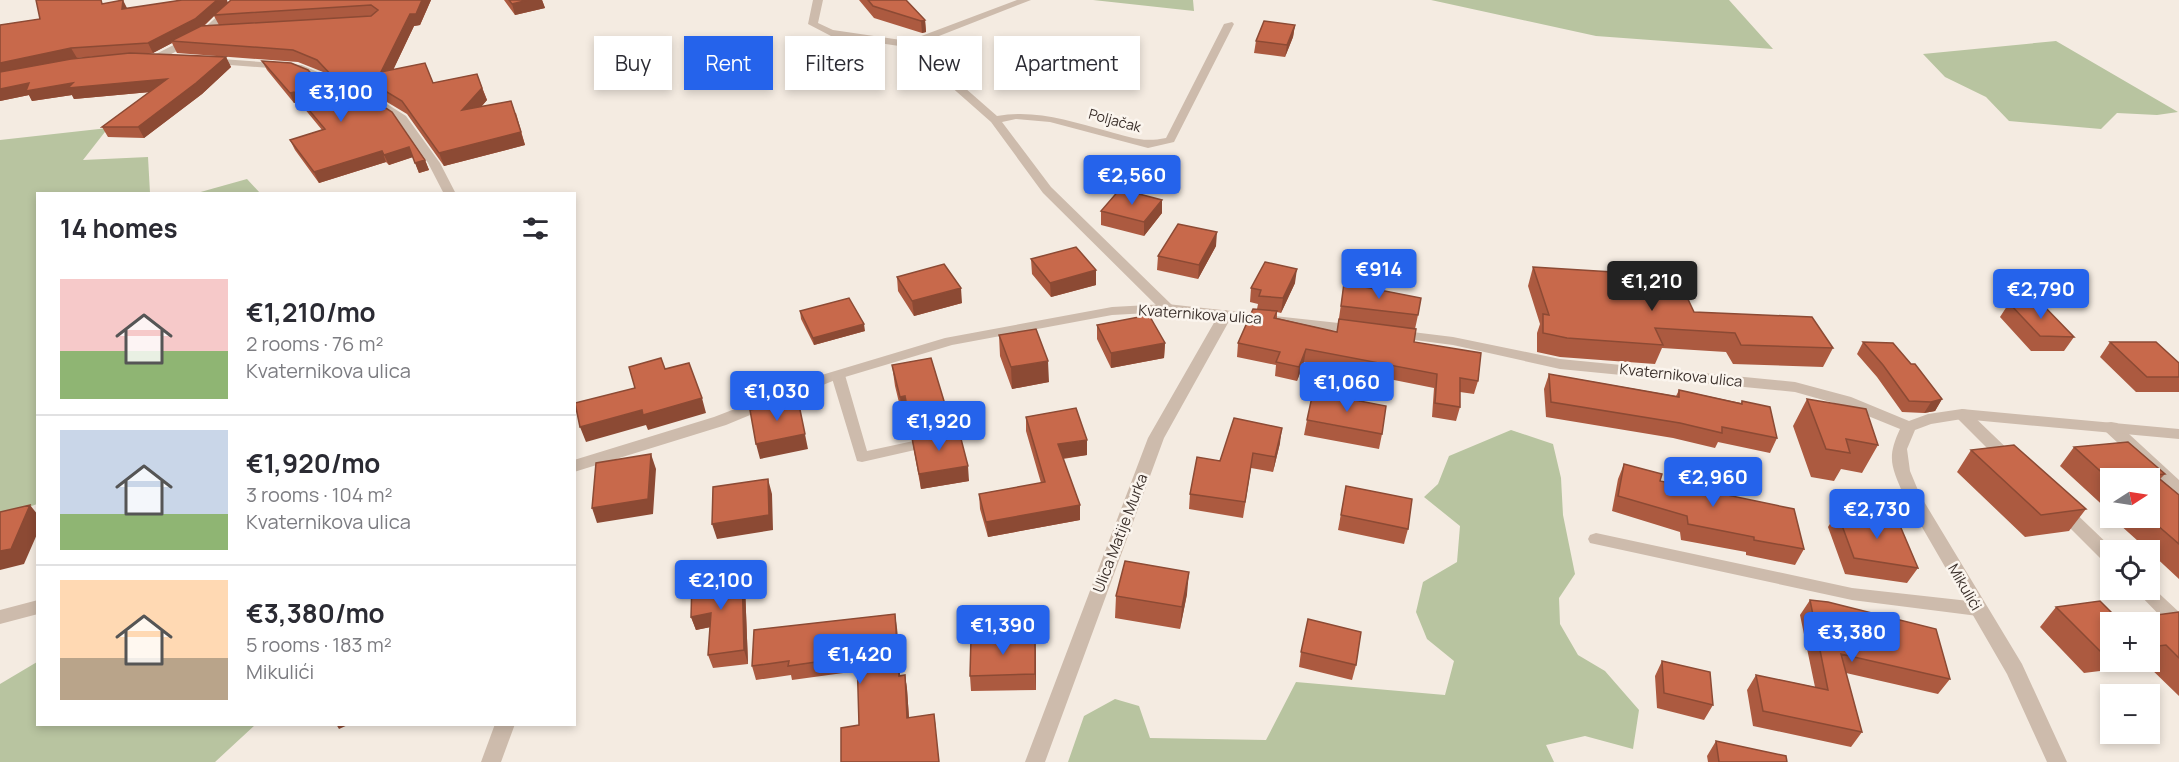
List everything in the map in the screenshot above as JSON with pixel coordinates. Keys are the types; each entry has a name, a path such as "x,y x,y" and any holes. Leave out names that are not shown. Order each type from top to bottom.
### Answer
{"street":[{"path":"177,59 150,58 204,33 234,4 242,0"},
{"path":"818,0 813,24 831,33 897,42"},
{"path":"930,36 1026,0"},
{"name":"Poljačak","path":"995,120 1016,116 1050,119 1148,145 1170,140 1229,24"},
{"path":"204,33 216,32"},
{"path":"197,60 298,67 318,76 336,97 383,106 402,118 434,163 449,192"},
{"path":"961,90 995,120 1047,190 1167,308"},
{"name":"Kvaternikova ulica","path":"576,465 720,421 838,375 898,355 996,331 1112,311 1167,308 1453,341 1560,364 1794,387 1846,401 1909,427"},
{"name":"Ulica Matije Murka","path":"1035,762 1156,438 1226,314"},
{"path":"1909,427 1928,419 1962,414 2179,434"},
{"path":"1962,414 2019,470"},
{"name":"Mikulići","path":"1909,427 1899,448 1902,471 1912,496 2014,670 2056,762"},
{"path":"2111,427 2179,490"},
{"path":"2053,501 2100,547"},
{"path":"2155,600 2179,623"},
{"path":"0,617 36,608"},
{"path":"491,762 504,726"}],"lane":[{"path":"838,375 862,457 946,438"},
{"path":"1596,539 1852,594 1978,609"}],"green space":[{"path":"1093,0 1193,0 1194,11"},
{"path":"1431,0 1729,0 1773,49 1596,36"},
{"path":"2056,41 2178,112 2157,115 2117,113 2101,129 2009,121 1986,97 1945,77 1923,54"},
{"path":"108,128 83,160 148,157 150,192 36,192 36,504 0,518 0,140"},
{"path":"247,179 259,192 201,192"},
{"path":"1511,430 1553,444 1561,478 1563,515 1575,574 1559,598 1560,624 1578,655 1605,671 1639,710 1633,749 1585,736 1546,745 1554,762 1068,762 1084,716 1115,699 1139,706 1150,738 1266,740 1296,682 1445,695 1454,661 1427,639 1416,612 1423,582 1457,562 1460,526 1424,497 1438,484 1449,456"},
{"path":"36,663 36,726 254,726 215,762 0,762 0,684"}],"building":[{"path":"36,0 101,0 102,4 123,0 122,9 182,0 217,0 195,19 148,43 71,48 0,63 0,25 40,19"},
{"path":"231,0 422,0 416,14 410,14 381,72 425,63 433,83 477,74 482,88 462,110 511,101 521,132 439,153 402,101 382,89 336,80 317,60 293,50 171,41 201,26 371,16 378,10 371,5 214,15"},
{"path":"509,0 528,0 512,4"},
{"path":"868,0 906,0 925,20 921,21 873,6"},
{"path":"1264,21 1295,25 1287,45 1256,41"},
{"path":"130,53 226,57 138,127 102,127 167,79 68,88 73,83 26,91 29,83 0,89 0,72 71,59"},
{"path":"262,61 291,63 308,70 327,91 375,101 392,112 425,160 415,163 409,147 384,155 382,151 314,172 290,140 325,129 294,92 290,93"},
{"path":"1120,189 1162,200 1144,222 1101,211"},
{"path":"1178,224 1217,232 1199,265 1158,256"},
{"path":"1076,247 1096,270 1050,283 1031,259"},
{"path":"1265,262 1297,269 1283,298 1259,296 1261,290 1251,288"},
{"path":"944,264 961,288 912,301 897,277"},
{"path":"1533,267 1677,276 1694,312 1812,317 1833,348 1741,345 1735,333 1655,328 1663,345 1567,338 1543,333 1543,314 1549,315"},
{"path":"1344,283 1421,298 1418,315 1341,306"},
{"path":"849,298 864,324 813,338 800,311"},
{"path":"2009,303 2041,303 2074,337 2040,336"},
{"path":"1253,309 1277,311 1274,318 1337,332 1339,319 1416,329 1414,342 1481,353 1478,381 1460,378 1460,407 1435,403 1437,374 1306,349 1299,367 1276,362 1280,352 1238,343"},
{"path":"1149,315 1165,343 1111,353 1097,325"},
{"path":"1036,329 1048,361 1011,367 999,335"},
{"path":"1863,342 1893,343 1911,364 1915,364 1942,399 1931,402 1909,401"},
{"path":"2110,342 2156,342 2179,363 2179,377 2147,377"},
{"path":"661,358 665,369 689,363 702,398 643,415 642,410 580,427 576,403 635,388 629,367"},
{"path":"931,358 947,411 909,417 905,396 900,397 892,365"},
{"path":"1549,374 1679,397 1679,390 1742,404 1742,401 1770,407 1777,438 1722,427 1722,433 1680,423 1551,402"},
{"path":"1313,392 1386,406 1382,434 1307,420"},
{"path":"1807,399 1866,409 1878,445 1846,439 1850,453 1826,449"},
{"path":"798,400 805,434 756,444 750,410"},
{"path":"1076,408 1087,440 1058,444 1080,505 986,522 979,494 1045,482 1026,417"},
{"path":"1234,418 1282,428 1275,457 1253,453 1245,502 1190,494 1197,457 1220,461"},
{"path":"951,429 952,432 959,431 968,466 919,474 912,438"},
{"path":"2128,442 2158,468 2100,468 2100,471 2074,447"},
{"path":"2014,445 2086,509 2041,515 1971,450"},
{"path":"651,454 648,499 592,508 596,463"},
{"path":"1624,464 1662,474 1660,481 1794,509 1804,549 1688,524 1687,516 1618,496"},
{"path":"768,479 769,515 712,524 713,487"},
{"path":"2160,479 2179,495 2179,544 2160,528"},
{"path":"1346,486 1412,499 1408,529 1341,515"},
{"path":"30,505 11,549 0,551 0,512"},
{"path":"1837,512 1898,521 1918,568 1854,558"},
{"path":"1125,561 1189,572 1182,607 1116,596"},
{"path":"742,572 744,650 708,655 711,613 691,617 692,581"},
{"path":"1810,600 1828,602 1936,629 1950,679 1841,654 1862,732 1763,711 1756,675 1828,690"},
{"path":"2100,601 2111,612 2100,612 2100,651 2056,607"},
{"path":"2179,612 2179,658 2166,645 2160,646 2160,615"},
{"path":"895,614 899,676 905,675 907,718 934,714 939,762 841,762 841,728 859,725 857,656 788,666 789,661 752,666 754,630"},
{"path":"1308,619 1361,632 1356,665 1301,652"},
{"path":"1035,636 1035,674 970,676 971,638"},
{"path":"1662,661 1710,672 1713,705 1664,693"},
{"path":"1716,741 1786,756 1787,762 1719,762"}]}
